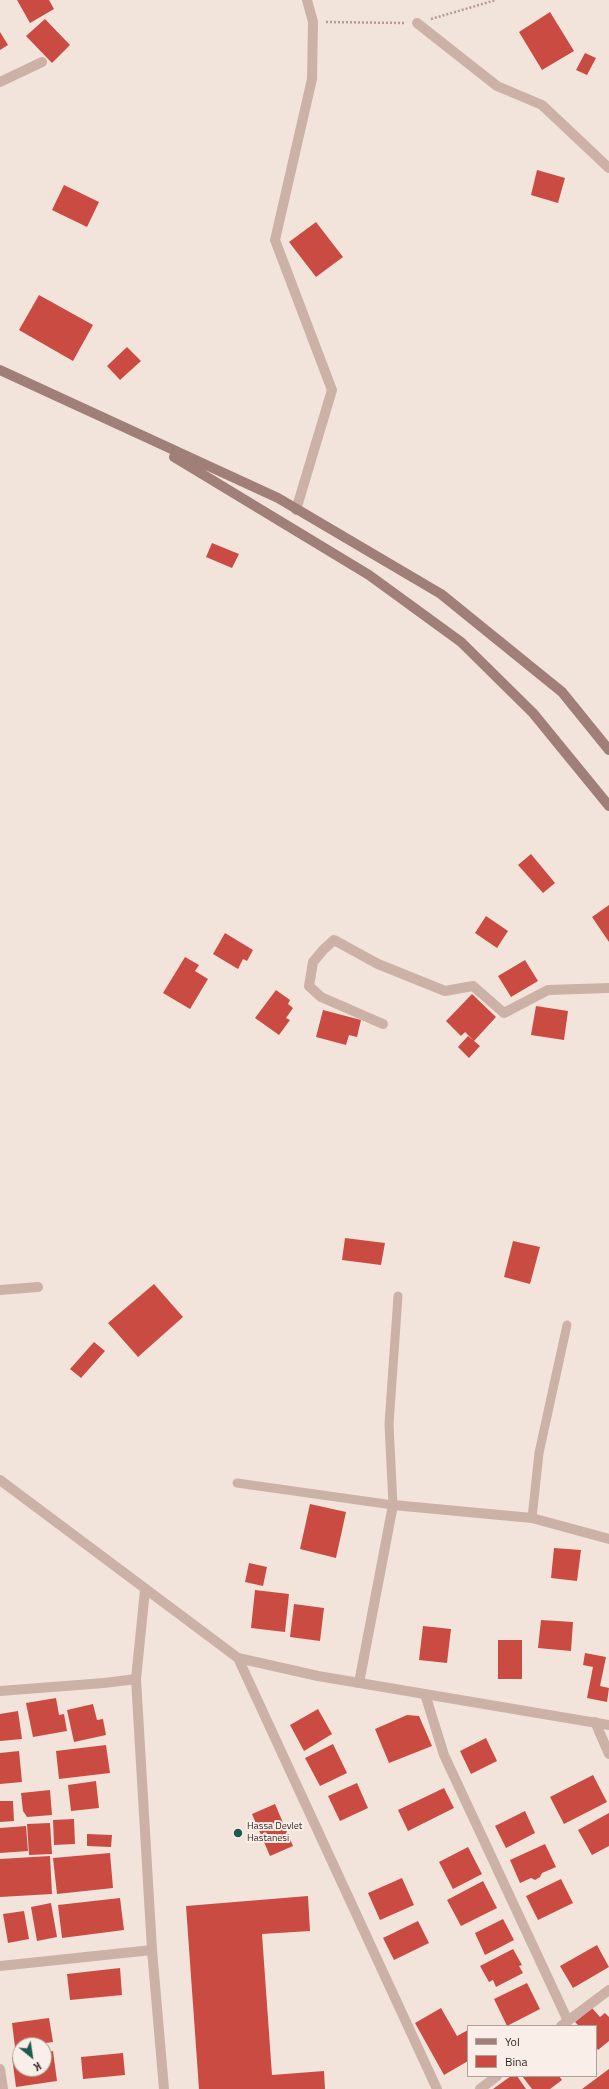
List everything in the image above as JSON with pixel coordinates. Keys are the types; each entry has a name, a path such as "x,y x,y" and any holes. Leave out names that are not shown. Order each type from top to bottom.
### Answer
{"main road":[{"path":"0,370 278,498 296,510 441,594 562,692 609,750"},
{"path":"132,431 369,575 461,642 533,713 609,806"}],"street":[{"path":"296,510 332,390 275,240 312,79 313,22 307,0"},
{"path":"418,23 497,86 542,105 609,168"},
{"path":"0,82 42,62"},
{"path":"383,1024 321,997 309,986 313,962 334,940 378,964 445,991 473,986 504,1012 548,990 609,988"},
{"path":"0,1290 38,1287"},
{"path":"0,1480 145,1590 238,1658 318,1676 609,1724"},
{"path":"359,1683 392,1505 532,1518 609,1539"},
{"path":"145,1590 136,1679 152,1950 164,2089"},
{"path":"238,1658 437,2089"},
{"path":"0,1691 136,1679"},
{"path":"424,1694 444,1755 564,2023 609,1990"},
{"path":"595,1722 609,1754"},
{"path":"0,1966 152,1950"},
{"path":"0,2069 3,2089"},
{"path":"480,2089 496,2077"}],"lane":[{"path":"238,1483 392,1505 389,1424 398,1296"},
{"path":"532,1518 539,1453 567,1325"}],"building":[{"path":"17,0 49,0 54,9 30,23"},
{"path":"550,12 574,51 542,70 519,32"},
{"path":"45,19 70,45 52,63 26,36"},
{"path":"0,32 8,45 0,50"},
{"path":"585,53 596,58 587,75 576,70"},
{"path":"537,170 565,178 558,203 531,195"},
{"path":"64,185 99,202 87,227 52,210"},
{"path":"316,222 343,257 316,277 289,242"},
{"path":"39,295 93,325 73,361 19,330"},
{"path":"127,347 141,361 120,380 107,366"},
{"path":"212,543 239,554 232,568 206,557"},
{"path":"531,854 555,883 543,893 518,865"},
{"path":"609,905 609,942 592,917"},
{"path":"486,916 508,931 497,948 475,933"},
{"path":"225,933 253,950 247,961 243,959 238,969 213,954"},
{"path":"185,957 199,965 195,971 208,979 190,1009 163,993"},
{"path":"525,960 538,981 511,997 498,976"},
{"path":"276,990 290,1000 288,1004 293,1008 286,1018 290,1020 279,1035 255,1018"},
{"path":"472,994 496,1017 474,1041 465,1032 461,1036 446,1021"},
{"path":"536,1006 568,1011 564,1040 531,1035"},
{"path":"323,1010 361,1020 357,1037 349,1035 346,1045 316,1037"},
{"path":"468,1036 480,1046 469,1058 458,1047"},
{"path":"345,1238 385,1243 381,1265 342,1260"},
{"path":"513,1241 540,1247 530,1284 504,1277"},
{"path":"154,1284 183,1317 138,1357 108,1323"},
{"path":"94,1342 105,1351 81,1378 70,1369"},
{"path":"310,1504 346,1512 336,1558 300,1549"},
{"path":"554,1548 581,1550 577,1581 551,1578"},
{"path":"249,1563 267,1567 263,1586 245,1582"},
{"path":"255,1590 289,1594 285,1632 251,1628"},
{"path":"294,1604 324,1608 320,1641 290,1637"},
{"path":"541,1620 573,1622 571,1651 538,1648"},
{"path":"423,1626 451,1629 447,1663 419,1660"},
{"path":"498,1640 522,1640 522,1679 498,1679"},
{"path":"585,1653 606,1657 600,1686 609,1688 607,1702 587,1698 593,1667 583,1665"},
{"path":"56,1698 59,1715 64,1714 67,1731 33,1737 26,1703"},
{"path":"93,1704 97,1720 103,1719 106,1735 74,1742 67,1710"},
{"path":"318,1709 332,1734 304,1751 290,1725"},
{"path":"18,1711 22,1739 0,1741 0,1714"},
{"path":"407,1715 419,1716 432,1746 389,1763 375,1729"},
{"path":"486,1738 497,1761 471,1774 460,1751"},
{"path":"333,1744 347,1773 320,1786 305,1758"},
{"path":"106,1745 110,1773 59,1779 56,1751"},
{"path":"19,1751 22,1782 0,1784 0,1753"},
{"path":"593,1775 607,1802 564,1824 550,1797"},
{"path":"96,1781 99,1808 71,1811 68,1785"},
{"path":"357,1783 368,1808 340,1821 328,1796"},
{"path":"444,1788 454,1808 408,1831 398,1810"},
{"path":"50,1790 52,1815 27,1817 23,1811 21,1793"},
{"path":"0,1801 13,1801 14,1821 0,1822"},
{"path":"275,1804 293,1846 270,1856 252,1814"},
{"path":"525,1811 535,1833 506,1848 495,1826"},
{"path":"609,1813 609,1846 592,1855 578,1830"},
{"path":"74,1819 75,1844 54,1845 53,1820"},
{"path":"50,1823 52,1854 29,1855 27,1824"},
{"path":"26,1826 28,1851 0,1853 0,1828"},
{"path":"87,1834 112,1835 111,1847 87,1846"},
{"path":"545,1844 556,1867 542,1873 540,1877 535,1880 531,1878 520,1883 510,1860"},
{"path":"468,1847 482,1874 453,1889 439,1862"},
{"path":"110,1853 113,1888 57,1894 53,1858"},
{"path":"50,1856 52,1894 0,1897 0,1859"},
{"path":"402,1878 414,1905 380,1920 368,1893"},
{"path":"561,1879 573,1903 538,1920 526,1896"},
{"path":"483,1881 497,1908 461,1926 447,1900"},
{"path":"308,1896 310,1931 262,1934 272,2075 324,2071 325,2089 199,2089 186,1906"},
{"path":"120,1898 124,1930 62,1938 58,1905"},
{"path":"51,1903 57,1937 37,1941 31,1907"},
{"path":"24,1911 29,1939 8,1943 3,1914"},
{"path":"503,1919 514,1940 485,1955 475,1933"},
{"path":"418,1921 429,1943 394,1960 383,1938"},
{"path":"597,1945 609,1967 573,1988 560,1966"},
{"path":"513,1949 522,1965 519,1966 523,1973 496,1987 493,1980 489,1982 480,1966"},
{"path":"120,1968 122,1995 70,2000 67,1974"},
{"path":"527,1983 540,2009 507,2025 494,1999"},
{"path":"441,2008 457,2036 467,2031 467,2062 444,2075 415,2023"},
{"path":"592,2008 600,2017 605,2013 609,2017 609,2041 598,2050 597,2025 578,2025 575,2022"},
{"path":"49,2018 53,2042 52,2037 14,2037 12,2023"},
{"path":"52,2051 57,2081 16,2087 15,2077 52,2077"},
{"path":"123,2053 125,2075 83,2079 81,2057"},
{"path":"609,2069 609,2089 582,2089"},
{"path":"510,2077 518,2077 526,2089 493,2089"},
{"path":"523,2077 560,2077 562,2080 550,2089 532,2089"}],"place":[{"name":"Hassa Devlet Hastanesi","path":"238,1833"}]}
